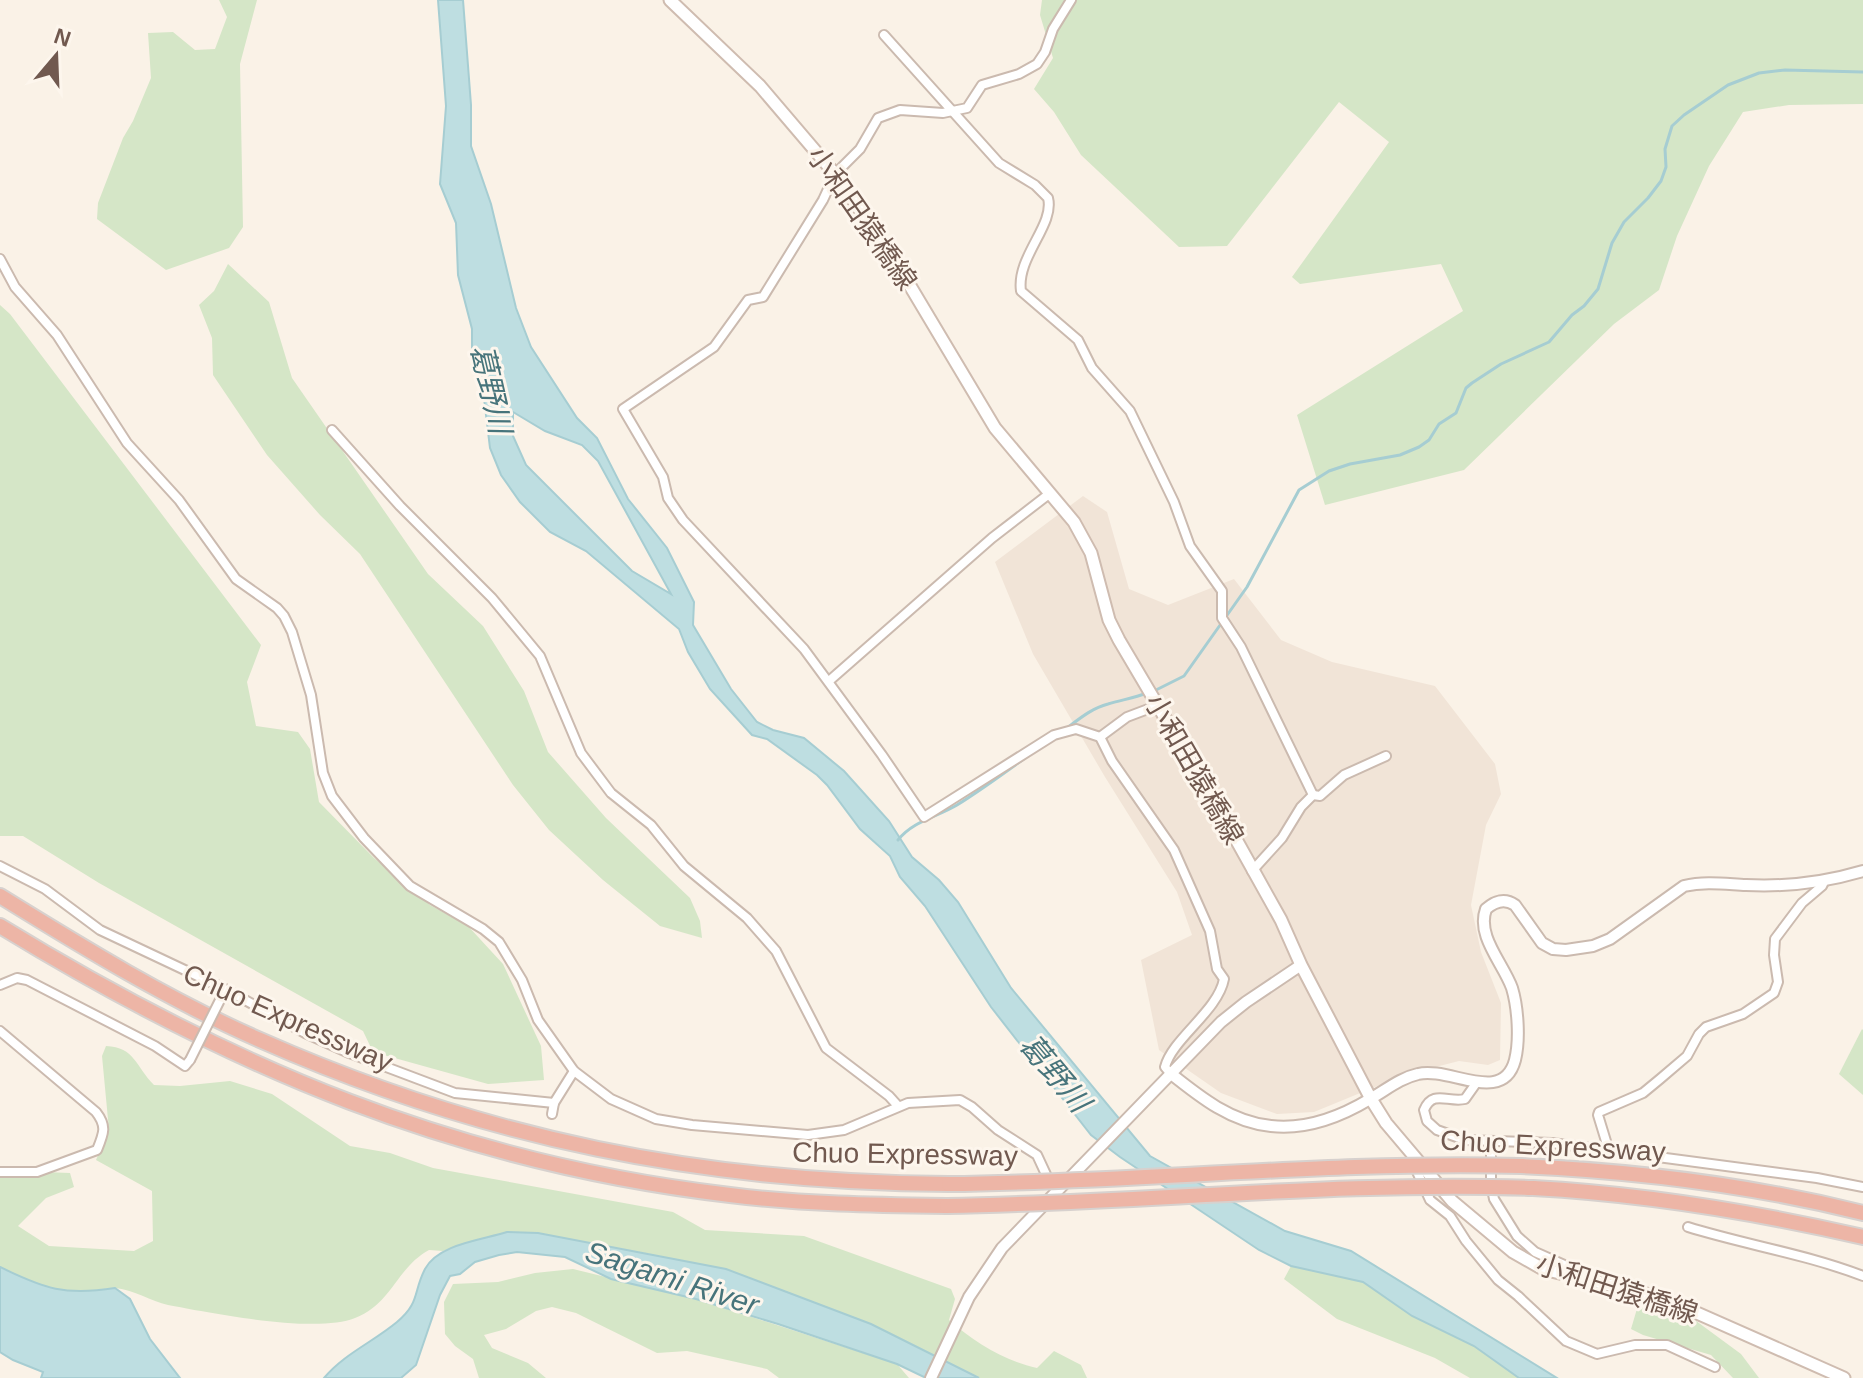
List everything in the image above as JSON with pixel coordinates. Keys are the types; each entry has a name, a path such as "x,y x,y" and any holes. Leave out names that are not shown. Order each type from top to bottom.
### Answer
{"highway":[{"name":"Chuo Expressway","path":"0,896 132,975 258,1039 357,1080 455,1114 560,1142 674,1165 797,1179 949,1184 1093,1181 1408,1165 1521,1166 1631,1173 1722,1184 1863,1213"},
{"name":"Chuo Expressway","path":"0,926 115,993 245,1059 352,1104 453,1139 554,1165 686,1189 791,1201 947,1206 1095,1202 1406,1186 1533,1188 1610,1193 1696,1204 1863,1237"}],"main road":[{"name":"小和田猿橋線","path":"670,0 760,86 835,174 897,264 995,428 1074,522 1091,553 1109,620 1281,920 1371,1099 1407,1150 1466,1214 1520,1257 1543,1269 1663,1298 1844,1378"}],"street":[{"path":"1071,0 1037,64 1019,74 982,85 970,106 952,112 900,110 881,116 874,122 860,149 835,174 823,200 763,297 748,300 714,347 623,409 663,477 668,498 683,520 804,649 924,817 1054,735 1076,729 1100,737 1112,761 1174,850 1210,931 1217,969 1224,979 1222,990 1168,1057 1165,1067 1222,1110 1271,1126 1317,1123 1419,1073 1449,1075 1493,1084 1500,1082 1511,1069 1515,1057 1516,1018 1513,993 1483,924 1486,909 1496,902 1515,905 1542,943 1553,949 1566,950 1593,946 1610,939 1678,889 1692,884 1777,884 1825,880 1863,871"},
{"path":"884,35 999,163 1035,185 1048,198 1048,210 1023,266 1021,291 1078,340 1092,368 1130,411 1174,502 1190,546 1222,591 1225,622 1313,795"},
{"path":"0,259 15,287 57,335 127,443 179,500 236,579 284,616 311,695 323,773 332,796 364,838 410,886 483,929 499,942 522,980 538,1020 574,1071 611,1099 637,1112 656,1119 692,1125 820,1135 852,1128 898,1106 954,1100 965,1102 998,1130 1037,1155 1053,1192"},
{"path":"332,430 400,506 492,598 540,656 581,753 611,793 651,825 684,866 747,918 776,951 826,1048 898,1106"},
{"path":"829,681 992,538 1049,494"},
{"path":"1100,737 1127,717 1156,706"},
{"path":"1313,795 1320,796 1344,775 1386,756"},
{"path":"1252,871 1282,838 1301,807 1313,795"},
{"path":"0,866 45,889 100,930 338,1048 455,1093 554,1103"},
{"path":"1609,1151 1599,1112 1643,1093 1687,1056 1706,1027 1743,1014 1774,993 1778,982 1775,939 1806,898 1825,880"},
{"path":"931,1378 969,1297 1002,1248 1170,1073 1237,1009 1301,965"},
{"path":"0,985 17,978 27,980 155,1046 185,1066 223,993"},
{"path":"0,1031 105,1123 97,1150 37,1172 0,1172"},
{"path":"552,1114 554,1103 574,1071"},
{"path":"1477,1082 1469,1095 1460,1100 1432,1099 1425,1107 1424,1114 1431,1125 1465,1140 1552,1143 1817,1178 1863,1187"},
{"path":"1491,1141 1494,1199 1517,1236 1535,1252 1593,1276 1605,1286"},
{"path":"1407,1150 1430,1200 1450,1216 1498,1280 1566,1341 1597,1354 1635,1345 1667,1345 1715,1367"},
{"path":"1688,1227 1801,1255 1863,1276"}],"shaded area":[{"path":"1083,496 1107,512 1129,589 1168,605 1234,579 1281,640 1332,662 1435,686 1495,764 1501,794 1486,825 1471,905 1481,952 1501,1003 1500,1060 1488,1065 1459,1061 1404,1075 1314,1112 1277,1114 1221,1093 1159,1050 1141,960 1192,935 1177,892 1033,654 995,562"}],"green space":[{"path":"219,0 257,0 240,64 243,227 229,248 166,270 97,219 98,203 151,78 148,33 173,32 195,50 215,49 227,17"},
{"path":"1042,0 1863,0 1863,104 1789,105 1743,112 1709,166 1677,236 1659,290 1614,324 1464,470 1325,505 1297,415 1463,311 1441,264 1300,284 1292,277 1389,142 1339,102 1227,246 1179,247 1081,155 1054,112 1034,89 1053,58 1040,15"},
{"path":"228,264 269,302 292,378 428,574 483,626 524,691 548,752 606,818 690,898 700,921 702,938 660,926 603,880 549,830 513,785 360,554 320,515 267,455 213,375 212,338 199,305 214,291"},
{"path":"0,305 10,314 261,645 247,682 256,726 298,732 310,749 319,802 374,858 430,905 468,926 503,964 541,1046 544,1080 488,1084 373,1052 363,1031 99,883 23,836 0,836"},
{"path":"1863,1030 1863,1095 1839,1074"},
{"path":"106,1046 129,1054 154,1085 230,1081 272,1094 350,1146 390,1153 433,1168 673,1212 705,1230 804,1236 951,1289 955,1299 949,1320 979,1343 1013,1361 1037,1368 1054,1351 1081,1365 1087,1378 979,1378 871,1324 650,1254 538,1233 507,1232 443,1251 429,1250 409,1266 368,1312 338,1322 290,1323 236,1317 168,1305 116,1288 84,1293 49,1288 0,1267 0,1177 45,1172 70,1173 74,1187 46,1198 18,1226 49,1246 134,1251 153,1241 152,1191 96,1160 109,1130 102,1056"},
{"path":"1291,1266 1363,1282 1412,1316 1474,1346 1519,1378 1470,1378 1435,1358 1337,1319 1284,1279"},
{"path":"573,1269 696,1299 897,1364 909,1378 779,1378 767,1369 687,1351 657,1353 576,1313 552,1307 536,1311 506,1329 484,1335 492,1348 528,1363 546,1378 479,1378 473,1359 445,1334 444,1302 453,1284 498,1282 535,1273"},
{"path":"1639,1302 1671,1307 1688,1315 1741,1354 1759,1378 1733,1378 1711,1355 1631,1329"}],"water":[{"name":"葛野川","path":"438,0 463,0 471,146 491,204 516,308 531,347 577,418 597,438 628,499 667,548 694,602 693,625 731,689 757,722 773,730 804,738 844,771 889,821 912,857 939,880 958,902 1011,988 1150,1156 1285,1231 1351,1251 1557,1378 1519,1378 1474,1346 1412,1316 1363,1282 1291,1266 1259,1250 1091,1135 991,1007 925,906 900,877 890,856 860,829 827,785 767,739 752,735 710,689 688,652 679,629 586,551 550,532 520,502 501,475 490,448 482,382 472,359 472,329 458,275 456,223 440,184 446,106","holes":["513,412 545,431 582,445 598,461 671,594 632,571 526,465 513,436"]},
{"name":"Sagami River","path":"507,1232 538,1233 726,1269 871,1324 979,1378 926,1378 897,1364 778,1324 696,1299 611,1279 565,1257 517,1252 475,1262 460,1274 450,1276 440,1295 416,1365 401,1378 324,1378 340,1362 404,1315 413,1303 421,1277 431,1261 450,1248"},
{"path":"0,1267 56,1289 82,1291 115,1288 130,1299 150,1339 180,1378 41,1378 43,1372 0,1352"}],"waterway":[{"path":"1154,691 1184,676 1247,587 1299,490 1329,471 1400,455 1419,447 1429,440 1439,424 1456,413 1466,388 1501,364 1549,342 1584,306 1598,289 1612,243 1624,222 1661,181 1672,126 1684,115 1728,85 1759,73 1785,70 1863,72"},
{"path":"1067,728 1097,708 1147,693"},
{"path":"898,840 911,828 957,805 1025,758"}]}
